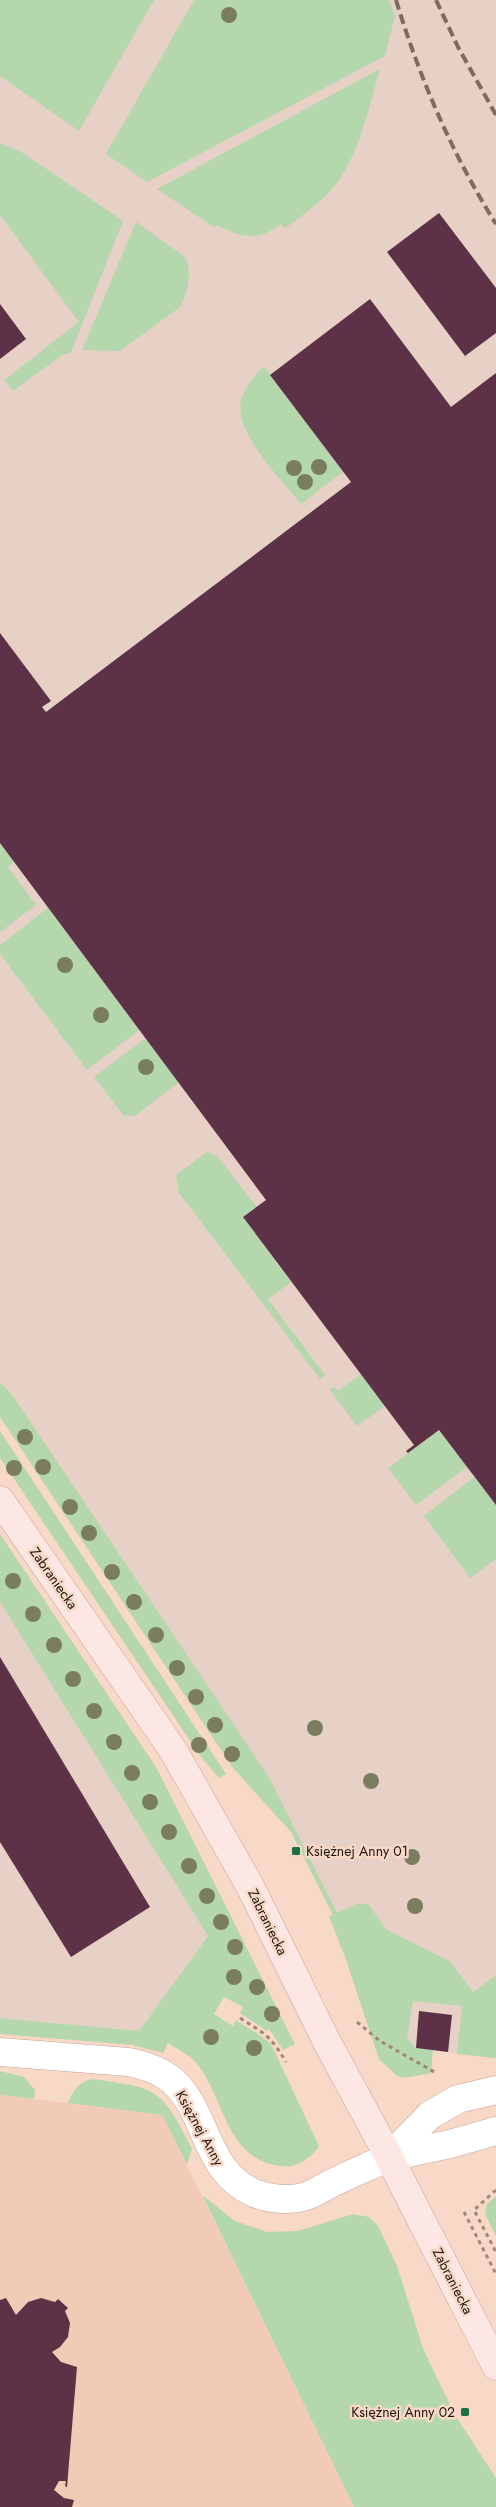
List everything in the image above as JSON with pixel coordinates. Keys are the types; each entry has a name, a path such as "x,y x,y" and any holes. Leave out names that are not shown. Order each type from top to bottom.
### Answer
{"main road":[{"name":"Zabraniecka","path":"0,1500 173,1750 251,1888 327,2042 389,2157 496,2366"}],"street":[{"name":"Księżnej Anny","path":"0,2052 135,2063 164,2074 184,2093 219,2164 231,2178 246,2189 262,2196 283,2199 304,2197 389,2157 450,2144 496,2131"},
{"name":"Księżnej Anny","path":"389,2157 430,2115 458,2099 496,2090"}],"path":[{"path":"240,2018 269,2036 286,2062"},
{"path":"357,2022 380,2041 442,2078"},
{"path":"496,2190 474,2210 496,2252"},
{"path":"464,2212 496,2274"}],"shaded area":[{"path":"0,0 496,0 496,2058 416,2048 407,2038 333,1916 291,1832 0,1388"},
{"path":"0,1602 208,1936 139,2031 0,2018"},
{"path":"0,2095 162,2115 354,2507 0,2507"}],"green space":[{"path":"0,0 154,0 79,131 0,76"},
{"path":"194,0 389,0 395,16 385,56 147,182 106,154"},
{"path":"380,69 359,141 347,168 327,194 284,229 281,224 265,234 249,236 234,233 217,225 215,228 157,189"},
{"path":"0,143 23,153 123,221 71,352 61,356 13,391 4,380 79,322 0,215"},
{"path":"136,222 185,257 189,275 183,301 180,307 120,351 82,350"},
{"path":"264,366 343,472 301,504 261,456 245,427 241,414 241,401 245,391"},
{"path":"0,843 14,862 8,867 36,905 0,932"},
{"path":"48,908 139,1030 87,1070 0,954 0,945"},
{"path":"146,1038 179,1082 135,1116 123,1115 94,1077"},
{"path":"207,1152 217,1156 257,1207 243,1217 291,1282 268,1299 325,1375 320,1379 179,1193 176,1175"},
{"path":"361,1374 385,1406 357,1426 330,1390 334,1387 338,1391"},
{"path":"0,1382 13,1396 269,1777 337,1913 356,1904 368,1904 387,1930 451,1962 473,1992 496,1975 496,2058 457,2054 462,2006 413,2001 407,2038 416,2048 433,2050 431,2073 405,2078 397,2076 379,2059 345,1957 329,1916 333,1915 291,1832 233,1768 0,1417"},
{"path":"439,1430 467,1467 416,1505 388,1468"},
{"path":"0,1431 226,1774 219,1778 201,1757 0,1458"},
{"path":"474,1477 496,1505 496,1559 470,1578 424,1516"},
{"path":"0,1534 156,1767 295,2044 283,2050 269,2029 267,2031 240,2013 243,2007 224,1997 214,2014 233,2026 236,2020 271,2044 319,2146 303,2162 293,2166 281,2166 263,2162 250,2154 230,2129 198,2065 186,2054 168,2043 163,2053 132,2045 0,2034 0,2018 139,2031 208,1936 0,1602"},
{"path":"0,2071 24,2077 35,2090 34,2099 0,2095"},
{"path":"91,2079 131,2085 144,2089 155,2094 164,2102 173,2113 192,2149 187,2165 162,2115 68,2103 76,2088"},
{"path":"202,2195 235,2221 267,2232 298,2231 353,2214 369,2217 378,2226 397,2266 424,2351 455,2415 496,2478 496,2507 354,2507"},
{"path":"496,2196 496,2236 485,2214 487,2204"}],"building":[{"path":"439,213 496,288 496,333 465,356 387,252"},
{"path":"370,299 451,407 496,373 496,1505 439,1430 408,1453 406,1451 414,1445 243,1217 266,1200 0,843 0,633 51,701 42,707 46,712 351,482 270,375"},
{"path":"0,304 26,339 0,359"},
{"path":"0,1657 150,1907 71,1957 0,1842"},
{"path":"419,2011 452,2015 448,2052 416,2048"},
{"path":"6,2298 16,2315 28,2302 41,2298 55,2302 58,2299 68,2308 65,2311 70,2323 68,2337 60,2347 52,2352 61,2362 77,2367 67,2487 65,2486 66,2481 59,2481 54,2490 64,2498 74,2500 72,2507 0,2507 0,2300"}],"railway":[{"path":"396,0 427,87 451,143 496,224"},
{"path":"436,0 458,47 496,115"}],"place":[{"name":"Księżnej Anny 01","path":"296,1851"},
{"name":"Księżnej Anny 02","path":"465,2412"}]}
